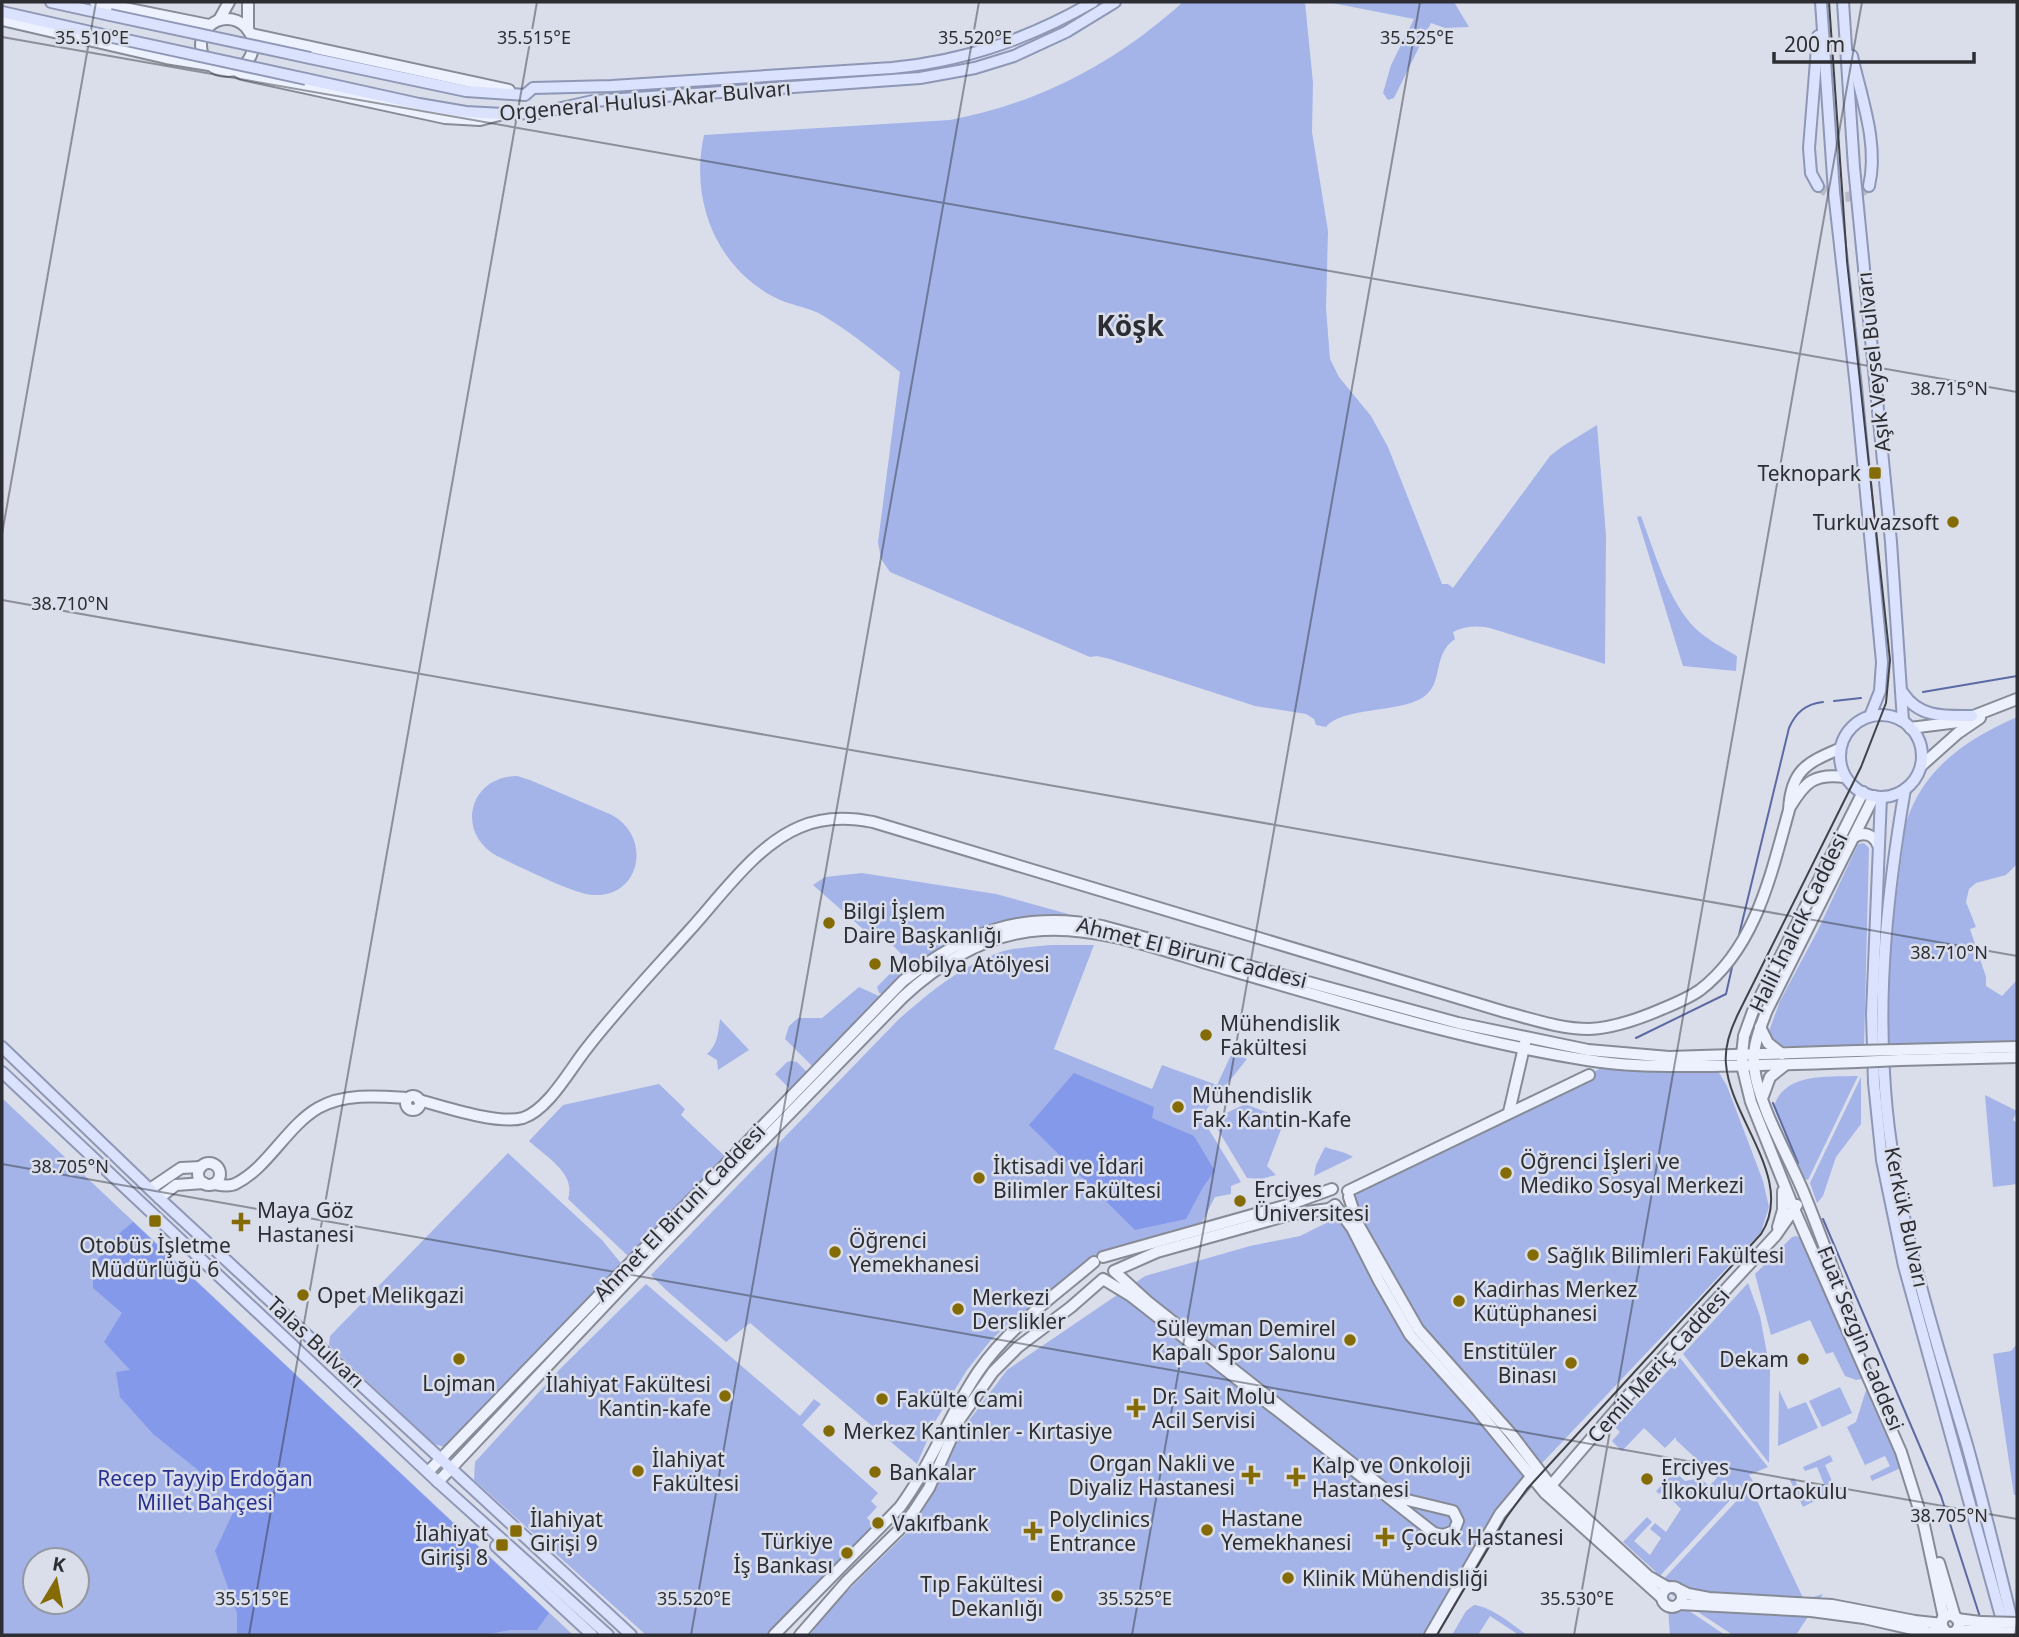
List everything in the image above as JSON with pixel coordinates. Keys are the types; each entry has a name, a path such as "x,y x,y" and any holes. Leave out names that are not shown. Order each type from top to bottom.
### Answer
{"main road":[{"name":"Orgeneral Hulusi Akar Bulvarı","path":"51,2 466,91 525,95 533,88 612,86 933,63 1019,40 1093,2"},
{"name":"Orgeneral Hulusi Akar Bulvarı","path":"2,12 419,104 466,112 503,114 539,113 593,101 902,80 957,72 1033,48 1082,23 1115,2"},
{"path":"1818,186 1811,173 1808,148 1821,2"},
{"name":"Aşık Veysel Bulvarı","path":"1821,2 1836,205 1882,662 1880,691 1870,716"},
{"name":"Aşık Veysel Bulvarı","path":"1843,2 1854,167 1907,724"},
{"path":"1844,23 1874,166 1869,186"},
{"path":"1903,693 1913,706 1929,714 1972,716"},
{"path":"1879,714 1894,716 1907,724 1920,743 1922,755 1921,766 1914,780 1894,795 1878,797 1855,788 1845,777 1840,764 1839,749 1853,724 1879,714"},
{"name":"Kerkük Bulvarı","path":"1905,789 1889,901 1883,977 1884,1087 1890,1137 1910,1245 2017,1634"},
{"name":"Kerkük Bulvarı","path":"1878,797 1872,1025 1875,1095 1882,1160 1904,1266 2006,1635"},
{"name":"Talas Bulvarı","path":"2,1047 159,1198 631,1635"},
{"name":"Talas Bulvarı","path":"2,1072 438,1482 608,1635"},
{"path":"2,1082 592,1635"}],"street":[{"path":"95,2 214,23 235,20 250,32 525,95"},
{"path":"209,65 203,56 203,34 229,2"},
{"path":"2,20 166,58 209,65 219,70 235,70 245,65 251,56 253,45 248,2"},
{"path":"235,70 242,74 435,116 480,120 503,114"},
{"path":"1907,724 1958,722 2017,699"},
{"path":"1921,766 1958,733 2001,706"},
{"path":"1789,810 1790,792 1798,773 1816,759 1839,749"},
{"path":"159,1198 176,1185 229,1185 238,1182 254,1171 306,1116 318,1108 350,1097 406,1101 410,1110 418,1105 513,1120 526,1117 539,1109 587,1048 758,855 780,838 816,821 846,818 873,821 1505,1012 1559,1026 1590,1028 1632,1021 1700,990 1723,966 1758,912 1789,810 1800,790 1811,780 1830,775 1845,777"},
{"name":"Halil İnalcık Caddesi","path":"1742,1060 1744,1036 1754,1011 1863,792"},
{"name":"Halil İnalcık Caddesi","path":"1754,1060 1760,1027 1773,998 1854,837 1878,797"},
{"path":"1854,837 1860,834 1869,835 1878,845"},
{"name":"Ahmet El Biruni Caddesi","path":"428,1472 900,1000 936,969 973,947 1020,932 1108,932 1423,1025 1525,1043 1620,1065 1900,1055"},
{"path":"1760,1027 1768,1043 1784,1059 1770,1077 1762,1099"},
{"path":"1509,1112 1525,1043"},
{"path":"1900,1055 2017,1046"},
{"path":"1900,1055 2017,1057"},
{"name":"Fuat Sezgin Caddesi","path":"1742,1060 1751,1102 1781,1177 1901,1452 1924,1525 1940,1602 1949,1622"},
{"name":"Fuat Sezgin Caddesi","path":"1754,1060 1762,1099 1804,1194 1914,1471 1949,1622"},
{"path":"774,1635 900,1507 917,1482 962,1398 1005,1339 1098,1260 1244,1222 1344,1205 1349,1194 1509,1112 1589,1075"},
{"path":"150,1189 181,1168 201,1167 211,1163 240,1179"},
{"path":"201,1167 198,1174 209,1183"},
{"path":"209,1183 220,1176 219,1169"},
{"path":"1767,1244 1779,1226 1783,1210 1781,1177"},
{"path":"800,1635 914,1511 929,1488 960,1419 993,1372 1018,1347 1110,1277 1114,1271 1147,1255 1340,1186 1349,1194 1356,1220 1418,1329 1512,1435 1534,1473"},
{"path":"1332,1189 1329,1198 1352,1228 1410,1335 1548,1490 1661,1597 1666,1606 1679,1604 1682,1599 1679,1590"},
{"path":"1767,1244 1804,1194"},
{"path":"1767,1244 1784,1229 1792,1228 1805,1234"},
{"name":"Cemil Meriç Caddesi","path":"1548,1490 1642,1381 1767,1244"},
{"path":"1098,1260 1112,1262 1114,1271 1148,1302 1395,1497 1453,1511 1458,1521 1454,1531 1443,1535 1434,1533 1131,1296 1097,1277 1093,1272 1098,1260"},
{"name":"Ahmet El Biruni Caddesi","path":"438,1482 606,1296"},
{"path":"1049,1300 1060,1304 1061,1315"},
{"path":"1430,1635 1500,1514 1534,1473"},
{"path":"1548,1490 1648,1576 1668,1587"},
{"path":"1661,1597 1662,1591 1674,1586 1679,1590 1709,1598 1832,1605 1915,1621 1949,1622 2017,1634"},
{"path":"1915,1621 1934,1614 1940,1602"},
{"path":"1679,1604 1689,1607 1811,1611 1864,1618 1930,1633 1949,1622"},
{"path":"1981,1627 2017,1623"}],"green space":[{"path":"1183,2 1305,2 1313,83 1312,132 1328,231 1326,308 1330,359 1339,377 1371,416 1388,447 1442,584 1453,588 1550,456 1597,425 1606,535 1605,664 1493,629 1463,628 1453,632 1455,639 1443,653 1433,685 1422,698 1399,706 1344,716 1326,727 1316,725 1314,719 1306,714 1255,706 1110,659 1090,657 890,572 881,559 878,542 900,372 832,321 817,312 772,296 735,266 721,248 704,205 701,159 704,135 950,120 983,113 1075,78 1131,44"},
{"path":"1327,2 1454,2 1469,27 1445,28 1431,23 1394,98 1388,100 1383,93 1391,65 1414,19"},
{"path":"1641,516 1663,576 1678,605 1696,629 1737,656 1736,671 1683,666 1637,517"},
{"path":"2017,717 2017,864 2006,875 1976,883 1969,889 1966,902 1976,927 1970,929 1986,977 1986,986 2002,996 2017,980 2017,1042 1888,1047 1891,937 1906,823 1923,786 1935,771 1964,746"},
{"path":"517,776 612,815 625,825 633,837 636,864 631,876 622,886 610,893 585,893 560,885 497,856 484,846 472,821 473,807 488,785 501,778"},
{"path":"1864,843 1869,848 1864,1048 1780,1046 1775,1043 1769,1031 1780,1001 1818,930 1858,844"},
{"path":"862,873 996,894 1086,919 951,950 890,996 879,993 877,987 905,958 878,930 871,936 813,885 825,877"},
{"path":"1052,945 1094,945 1054,1049 1152,1089 1162,1065 1217,1085 1232,1053 1247,1059 1206,1110 1203,1120 1241,1182 1231,1186 1231,1194 1215,1197 1198,1230 1092,1259 1076,1269 1063,1285 1034,1309 1014,1319 991,1340 967,1370 936,1420 917,1464 750,1323 726,1342 651,1275 899,1019 922,1000 958,973 998,953"},
{"path":"859,987 888,1000 818,1072 785,1039 789,1026 798,1018 822,1018"},
{"path":"720,1019 749,1050 718,1070 717,1060 707,1054 718,1034"},
{"path":"791,1061 797,1062 812,1077 787,1098 784,1094 789,1088 775,1074"},
{"path":"1610,1064 1715,1066 1727,1086 1763,1181 1769,1207 1761,1232 1527,1479 1430,1635 810,1635 828,1610 914,1526 958,1435 1007,1370 1145,1276 1250,1246 1300,1236 1344,1214 1354,1204 1359,1185"},
{"path":"1858,1076 1808,1180 1803,1178 1774,1107 1779,1096 1797,1082 1821,1077"},
{"path":"1861,1077 1861,1124 1836,1157 1823,1196 1817,1203 1810,1183"},
{"path":"659,1084 685,1109 681,1115 731,1162 638,1257 628,1256 568,1199 570,1190 564,1174 529,1141 563,1105"},
{"path":"1985,1095 2017,1111 2013,1120 2017,1123 2017,1184 1993,1187"},
{"name":"Recep Tayyip Erdoğan Millet Bahçesi","path":"2,1098 573,1635 2,1635"},
{"path":"1245,1104 1285,1119 1267,1166 1276,1175 1261,1179 1247,1178 1212,1120"},
{"path":"1325,1147 1353,1157 1314,1176 1316,1165"},
{"path":"508,1153 602,1240 624,1267 448,1448 434,1444 329,1345 330,1336"},
{"path":"1796,1236 1803,1239 1863,1372 1861,1379 1845,1376 1833,1352 1826,1354 1810,1320 1771,1335 1755,1274"},
{"path":"1748,1283 1760,1316 1770,1370 1769,1463 1683,1354"},
{"path":"646,1284 800,1416 814,1399 821,1404 802,1425 878,1493 871,1501 877,1507 867,1518 875,1526 772,1635 646,1635 474,1480 475,1462 560,1369"},
{"path":"2017,1344 2017,1495 2014,1495 1993,1354 2011,1351"},
{"path":"1680,1358 1768,1467 1749,1475 1753,1481 1747,1482 1656,1580 1652,1576 1656,1572 1623,1542 1647,1517 1652,1522 1634,1541 1650,1555 1661,1538 1650,1529 1655,1523 1666,1532 1681,1509 1663,1491 1659,1494 1656,1491 1675,1472 1685,1481 1700,1478 1709,1486 1717,1478 1676,1440 1676,1437 1665,1448 1644,1428 1622,1451 1612,1441 1620,1432 1615,1427"},
{"path":"1868,1384 1903,1467 1872,1481 1870,1476 1890,1466 1885,1456 1865,1465 1847,1427 1856,1422"},
{"path":"1840,1387 1852,1413 1822,1427 1809,1401"},
{"path":"1779,1390 1788,1409 1806,1402 1818,1428 1778,1446"},
{"path":"1830,1455 1833,1461 1825,1465 1836,1490 1803,1507 1790,1480 1794,1478 1802,1496 1824,1484 1817,1467 1805,1471 1803,1467"},
{"path":"1743,1494 1754,1494 1804,1600 1823,1594 1796,1635 1733,1635 1672,1595 1660,1583"},
{"path":"1667,1596 1725,1635 1670,1635"},
{"path":"1474,1605 1495,1613 1527,1635 1519,1635 1490,1616 1478,1635 1452,1635 1466,1611"}],"shaded area":[{"path":"1074,1073 1154,1107 1152,1118 1194,1136 1215,1171 1186,1219 1135,1230 1029,1125"},
{"path":"133,1222 549,1613 537,1630 509,1630 485,1635 237,1635 237,1613 215,1551 238,1502 153,1434 120,1397 116,1372 130,1370 104,1342 122,1313 93,1288 93,1266 116,1236"}],"waterway":[{"path":"1923,692 2017,676"},
{"path":"1834,701 1861,698"},
{"path":"1739,935 1789,728 1802,710 1823,702"},
{"path":"1636,1038 1726,994 1733,963"},
{"path":"1773,1103 1798,1163"},
{"path":"1823,1219 1941,1496 1980,1617"}],"tunnel":[{"path":"1818,186 1831,194 1844,197 1856,195 1869,186"}],"tram line":[{"path":"1437,1635 1506,1518 1527,1489 1761,1234 1770,1213 1771,1192 1766,1171 1730,1085 1726,1064 1727,1044 1739,1012 1861,767 1886,703 1890,660 1847,261 1829,2"}],"place":[{"name":"Teknopark","path":"1875,473"},
{"name":"Turkuvazsoft","path":"1953,522"},
{"name":"Bilgi İşlem Daire Başkanlığı","path":"829,923"},
{"name":"Mobilya Atölyesi","path":"875,964"},
{"name":"Mühendislik Fakültesi","path":"1206,1035"},
{"name":"Mühendislik Fak. Kantin-Kafe","path":"1178,1107"},
{"name":"Öğrenci İşleri ve Mediko Sosyal Merkezi","path":"1506,1173"},
{"name":"İktisadi ve İdari Bilimler Fakültesi","path":"979,1178"},
{"name":"Erciyes Üniversitesi","path":"1240,1201"},
{"name":"Otobüs İşletme Müdürlüğü 6","path":"155,1221"},
{"name":"Maya Göz Hastanesi","path":"241,1222"},
{"name":"Öğrenci Yemekhanesi","path":"835,1252"},
{"name":"Sağlık Bilimleri Fakültesi","path":"1533,1255"},
{"name":"Opet Melikgazi","path":"303,1295"},
{"name":"Kadirhas Merkez Kütüphanesi","path":"1459,1301"},
{"name":"Merkezi Derslikler","path":"958,1309"},
{"name":"Süleyman Demirel Kapalı Spor Salonu","path":"1350,1340"},
{"name":"Lojman","path":"459,1359"},
{"name":"Dekam","path":"1803,1359"},
{"name":"Enstitüler Binası","path":"1571,1363"},
{"name":"İlahiyat Fakültesi Kantin-kafe","path":"725,1396"},
{"name":"Fakülte Cami","path":"882,1399"},
{"name":"Dr. Sait Molu Acil Servisi","path":"1136,1408"},
{"name":"Merkez Kantinler - Kırtasiye","path":"829,1431"},
{"name":"İlahiyat Fakültesi","path":"638,1471"},
{"name":"Bankalar","path":"875,1472"},
{"name":"Organ Nakli ve Diyaliz Hastanesi","path":"1251,1475"},
{"name":"Kalp ve Onkoloji Hastanesi","path":"1296,1477"},
{"name":"Erciyes İlkokulu/Ortaokulu","path":"1647,1479"},
{"name":"Vakıfbank","path":"878,1523"},
{"name":"Hastane Yemekhanesi","path":"1207,1530"},
{"name":"İlahiyat Girişi 9","path":"516,1531"},
{"name":"Polyclinics Entrance","path":"1033,1531"},
{"name":"Çocuk Hastanesi","path":"1385,1537"},
{"name":"İlahiyat Girişi 8","path":"502,1545"},
{"name":"Türkiye İş Bankası","path":"847,1553"},
{"name":"Klinik Mühendisliği","path":"1288,1578"},
{"name":"Tıp Fakültesi Dekanlığı","path":"1057,1596"}],"district":[{"name":"Köşk","path":"1130,325"}]}
